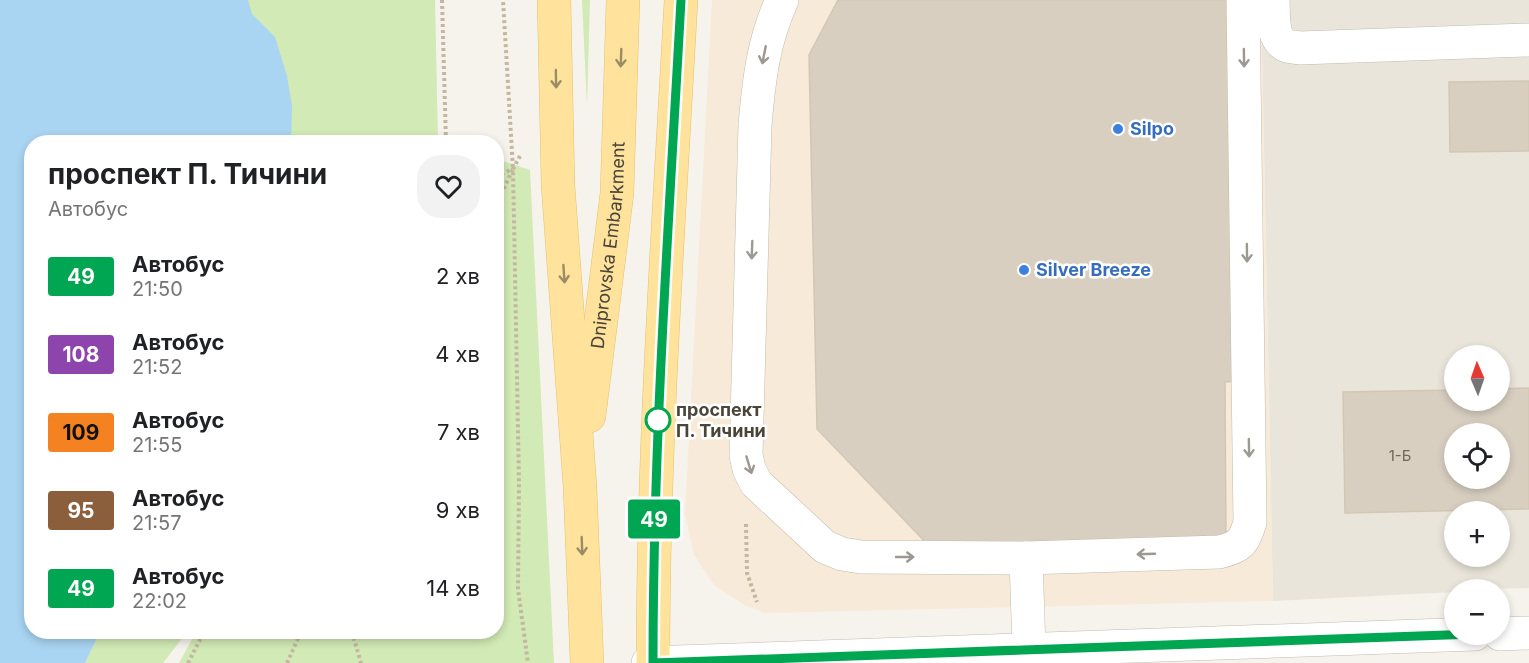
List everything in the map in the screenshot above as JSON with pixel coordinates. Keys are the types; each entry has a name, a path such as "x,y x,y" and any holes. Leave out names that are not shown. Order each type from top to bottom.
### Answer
{"main road":[{"name":"Dniprovska Embarkment","path":"554,0 558,185 580,488 587,663"},
{"name":"Dniprovska Embarkment","path":"580,488 617,193 623,0"},
{"path":"653,663 658,422 681,0"}],"street":[{"path":"782,0 770,25 760,76 755,126 746,455 749,469 756,483 825,547 842,554 1026,558 1219,552 1235,549 1246,537 1250,522 1244,0"},
{"path":"1273,0 1277,37 1285,45 1299,48 1529,40"},
{"path":"1026,558 1029,650"},
{"path":"1510,634 1529,633"},
{"path":"648,663 1029,650 1295,652 1444,637"}],"path":[{"path":"442,0 446,135"},
{"path":"503,0 513,169 519,483 518,589 528,663"},
{"path":"504,173 513,169"},
{"path":"504,188 513,169"},
{"path":"756,483 746,490 747,573 757,602"},
{"path":"188,663 200,639"},
{"path":"287,663 299,639"},
{"path":"354,639 361,663"}],"shaded area":[{"name":"Silver Breeze","path":"712,0 1261,0 1273,601 765,613 744,605 714,585 694,555 685,514"},
{"path":"1261,0 1529,0 1529,588 1510,589 1510,579 1444,579 1444,593 1273,601"}],"green space":[{"path":"98,0 435,0 438,135 161,135"},
{"path":"582,0 590,0 587,106"},
{"path":"504,161 530,170 554,663 179,663 192,639 504,639"},
{"path":"97,639 182,639 163,663 85,663"}],"water":[{"path":"0,0 248,0 252,14 275,37 287,76 292,106 291,135 24,135 24,639 97,639 85,663 0,663"}],"building":[{"name":"Silver Breeze","path":"838,0 1230,0 1237,381 1225,382 1226,541 932,549 817,429 809,55"},
{"path":"1529,81 1529,151 1450,152 1449,82"},
{"path":"1529,388 1529,509 1510,509 1510,501 1444,501 1444,511 1345,513 1343,392 1444,390 1444,411 1510,411 1510,389"}],"bus line":[{"name":"49","path":"681,0 658,422 653,663 1444,635"}],"place":[{"name":"Silpo","path":"1118,129"},
{"name":"Silver Breeze","path":"1024,270"},
{"name":"проспект П. Тичини","path":"658,420"}]}
